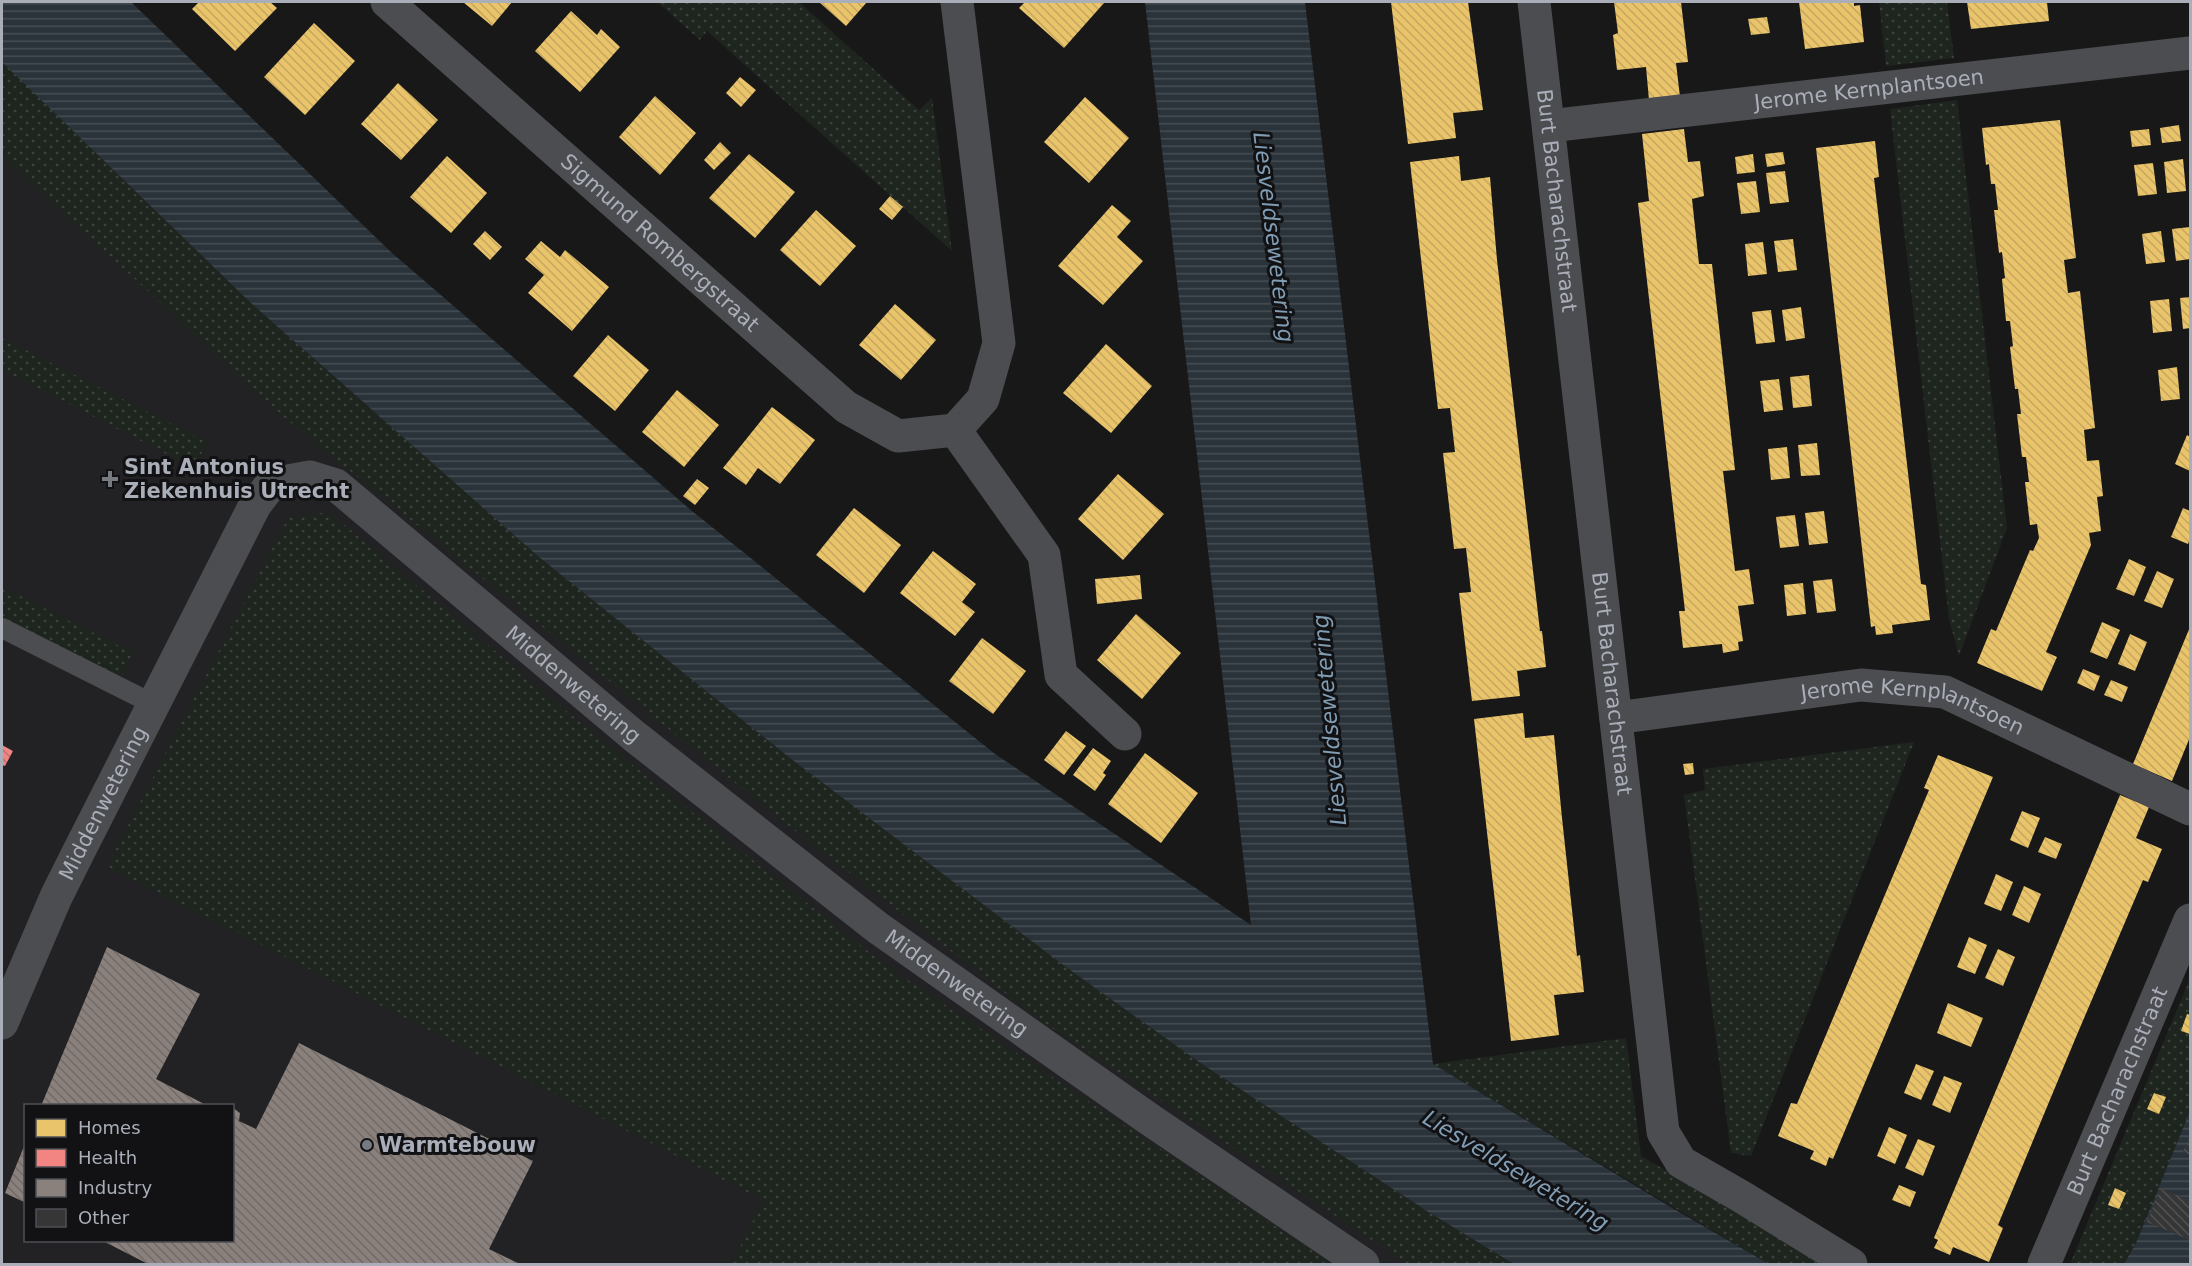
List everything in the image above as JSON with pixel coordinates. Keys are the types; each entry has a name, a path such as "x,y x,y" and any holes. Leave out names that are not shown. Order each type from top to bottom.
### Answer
{"street":[{"name":"Sigmund Rombergstraat","path":"387,2 846,407 898,436 955,430"},
{"path":"957,2 999,343 983,399 955,430 1044,555 1060,675 1125,734"},
{"name":"Burt Bacharachstraat","path":"1534,2 1663,1132 1681,1162 1851,1264"},
{"name":"Jerome Kernplantsoen","path":"1549,126 2190,53"},
{"name":"Middenwetering","path":"2,1023 56,897 255,505 272,484 310,477 336,485 634,736 878,928 1149,1119 1363,1264"},
{"name":"Jerome Kernplantsoen","path":"1616,718 1861,685 1946,692 2190,809"},
{"name":"Burt Bacharachstraat","path":"2044,1264 2190,920"}],"lane":[{"path":"2,628 153,704"}],"shaded area":[{"path":"657,2 799,2 919,110 932,98 952,251 707,31 700,40"},
{"path":"1879,2 1947,2 1954,58 1886,66"},
{"path":"2,50 251,303 539,557 790,758 1066,967 1202,1064 1430,1213 1514,1264 1408,1264 1040,1020 776,816 285,418 2,156"},
{"path":"2,62 251,303 290,337 282,354 1596,1264 2,1264"},
{"path":"1957,100 2007,528 1959,656 1949,619 1890,109"},
{"path":"2,338 207,442 194,468 2,370"},
{"path":"329,512 600,739 884,964 1332,1264 732,1264 763,1200 107,866 288,518"},
{"path":"2,587 133,653 120,679 2,620"},
{"path":"1914,742 1751,1156 1731,1153 1684,795 1705,790 1703,769"},
{"path":"2190,979 2190,1111 2136,1243 2124,1264 2070,1264"},
{"path":"1626,1038 1641,1156 1827,1264 1769,1264 1433,1064"}],"water":[{"name":"Liesveldsewetering","path":"2,2 131,2 392,253 692,511 995,754 1251,925 1145,2 1305,2 1433,1064 1769,1264 1514,1264 1430,1213 1202,1064 1066,967 790,758 539,557 251,303 2,62"},
{"path":"2190,1111 2190,1264 2124,1264 2136,1243"}],"building: Homes":[{"path":"199,2 270,2 277,8 235,51 192,9"},
{"path":"463,2 512,2 492,26"},
{"path":"819,2 867,2 846,26"},
{"path":"1025,2 1104,3 1064,48 1019,8"},
{"path":"1391,2 1468,2 1483,110 1453,113 1456,138 1408,144"},
{"path":"1614,2 1681,2 1688,62 1676,63 1680,97 1649,100 1646,67 1617,70 1613,35 1618,33"},
{"path":"1799,2 1854,2 1854,6 1860,5 1864,42 1805,49"},
{"path":"1967,2 2047,2 2049,21 1971,29"},
{"path":"571,11 597,35 601,29 620,47 580,92 535,51"},
{"path":"1767,17 1770,33 1751,35 1748,19"},
{"path":"314,23 355,61 305,115 264,77"},
{"path":"740,77 756,90 741,107 726,93"},
{"path":"398,83 438,120 401,160 361,124"},
{"path":"655,96 696,133 660,175 619,137"},
{"path":"1085,97 1129,138 1089,183 1044,142"},
{"path":"2060,120 2076,258 2064,260 2068,293 2080,291 2095,428 2084,430 2087,461 2099,460 2103,496 2097,497 2101,531 2089,533 2091,545 2046,652 2057,657 2042,691 1977,663 1991,629 1996,631 2030,550 2033,551 2039,538 2037,524 2030,525 2025,482 2029,482 2026,457 2022,457 2017,414 2021,414 2018,389 2015,389 2010,347 2013,346 2010,321 2006,321 2002,279 2005,278 2002,252 1999,253 1994,210 1998,210 1995,184 1991,184 1989,164 1986,165 1982,128"},
{"path":"2179,125 2181,141 2162,143 2160,128"},
{"path":"1684,129 1688,162 1700,161 1704,196 1692,199 1699,264 1712,264 1735,470 1723,471 1735,571 1749,569 1754,604 1738,606 1743,641 1738,642 1739,650 1723,653 1722,644 1683,648 1679,611 1685,611 1638,203 1649,201 1642,134"},
{"path":"2149,129 2151,145 2132,147 2130,131"},
{"path":"1875,141 1879,177 1874,178 1921,584 1926,585 1930,620 1892,625 1893,633 1876,635 1875,626 1871,627 1816,148"},
{"path":"720,142 731,153 714,170 704,160"},
{"path":"1783,152 1785,164 1767,167 1765,154"},
{"path":"749,154 795,192 755,238 709,198"},
{"path":"1753,154 1755,172 1737,174 1735,157"},
{"path":"447,156 487,193 451,233 410,197"},
{"path":"1459,156 1461,181 1490,177 1497,260 1546,667 1517,671 1520,696 1472,701 1459,593 1471,592 1466,548 1454,549 1443,453 1455,452 1450,408 1438,409 1410,162"},
{"path":"2183,159 2186,191 2167,193 2164,162"},
{"path":"2153,163 2157,194 2138,196 2134,165"},
{"path":"1785,171 1789,202 1770,204 1766,173"},
{"path":"1756,181 1760,212 1741,214 1737,183"},
{"path":"890,196 903,207 892,220 879,209"},
{"path":"1112,205 1131,221 1117,237 1143,261 1103,305 1058,266"},
{"path":"816,210 856,246 820,286 780,250"},
{"path":"2190,227 2190,259 2176,261 2172,229"},
{"path":"485,231 502,247 490,260 473,244"},
{"path":"2161,231 2165,262 2146,264 2142,234"},
{"path":"1793,239 1797,270 1778,272 1774,241"},
{"path":"541,241 560,257 565,250 609,287 572,331 528,293 544,275 525,259"},
{"path":"1763,242 1767,274 1748,276 1745,244"},
{"path":"2190,297 2190,328 2183,329 2180,298"},
{"path":"2169,299 2172,331 2153,333 2150,301"},
{"path":"895,304 936,340 901,380 859,345"},
{"path":"1801,307 1805,338 1786,341 1782,310"},
{"path":"1771,310 1775,342 1756,344 1752,312"},
{"path":"608,335 649,370 615,411 573,376"},
{"path":"1106,344 1152,386 1111,433 1063,393"},
{"path":"2177,367 2180,399 2161,401 2158,370"},
{"path":"1809,375 1812,406 1793,408 1790,377"},
{"path":"1779,379 1783,410 1764,412 1760,381"},
{"path":"677,390 719,425 684,467 642,432"},
{"path":"772,407 815,440 780,484 758,468 746,485 723,468"},
{"path":"2187,435 2190,437 2190,471 2175,464"},
{"path":"1817,443 1820,475 1801,476 1798,445"},
{"path":"1787,447 1790,478 1771,480 1768,449"},
{"path":"1118,474 1164,514 1123,560 1078,519"},
{"path":"697,479 709,488 695,505 683,496"},
{"path":"854,508 901,545 864,593 816,555"},
{"path":"2183,508 2190,511 2188,544 2171,537"},
{"path":"1824,511 1828,543 1809,545 1805,513"},
{"path":"1795,515 1799,546 1780,548 1776,517"},
{"path":"933,551 976,584 962,602 975,612 955,636 900,593"},
{"path":"2129,559 2146,567 2134,596 2116,589"},
{"path":"2157,571 2174,579 2162,608 2144,601"},
{"path":"1140,575 1142,599 1097,604 1095,579"},
{"path":"1832,579 1836,611 1817,613 1813,581"},
{"path":"1803,583 1806,614 1787,616 1784,585"},
{"path":"1136,614 1181,653 1142,699 1097,660"},
{"path":"2102,622 2120,630 2107,659 2090,652"},
{"path":"2190,627 2190,737 2172,781 2133,764"},
{"path":"2130,634 2147,642 2135,671 2118,664"},
{"path":"982,638 1026,671 993,714 949,681"},
{"path":"2083,669 2100,676 2094,691 2077,683"},
{"path":"2111,680 2128,687 2122,702 2104,695"},
{"path":"1523,713 1525,738 1554,735 1577,956 1580,955 1584,992 1554,995 1559,1035 1511,1041 1474,719"},
{"path":"1066,731 1086,746 1064,775 1044,760"},
{"path":"1093,748 1111,761 1103,773 1106,775 1095,791 1073,775"},
{"path":"1145,753 1198,793 1161,843 1108,804"},
{"path":"1938,755 1993,777 1833,1159 1829,1157 1826,1166 1810,1159 1814,1151 1778,1136 1791,1103 1797,1104 1929,790 1924,788"},
{"path":"1693,763 1694,774 1685,775 1683,764"},
{"path":"2120,795 2149,807 2136,838 2162,849 2148,882 2143,880 2076,1037 1998,1225 2003,1228 1989,1262 1953,1247 1950,1255 1934,1248 1938,1240 1934,1238"},
{"path":"2022,811 2040,818 2028,848 2010,840"},
{"path":"2045,837 2062,844 2056,859 2038,852"},
{"path":"1996,874 2013,882 2001,911 1984,904"},
{"path":"2024,886 2041,894 2029,923 2012,915"},
{"path":"1969,937 1987,945 1975,974 1957,967"},
{"path":"1998,949 2015,957 2003,986 1985,978"},
{"path":"1948,1003 1983,1018 1971,1047 1937,1033"},
{"path":"2187,1014 2190,1015 2190,1034 2181,1031"},
{"path":"1916,1064 1934,1071 1921,1100 1904,1093"},
{"path":"1944,1076 1962,1083 1950,1113 1932,1105"},
{"path":"2154,1093 2166,1097 2159,1114 2147,1109"},
{"path":"1889,1127 1907,1135 1895,1164 1877,1156"},
{"path":"1918,1139 1935,1146 1923,1176 1905,1168"},
{"path":"1899,1185 1916,1192 1910,1207 1892,1200"},
{"path":"2115,1188 2126,1193 2119,1209 2108,1205"}],"building: Health":[{"path":"2,745 13,751 5,766 2,765"}],"building: Industry":[{"path":"107,947 200,994 156,1079 204,1104 42,1104"},
{"name":"Warmtebouw","path":"299,1043 533,1161 489,1249 520,1264 148,1264 105,1242 234,1242 234,1108 240,1113 239,1121 256,1129"},
{"path":"24,1146 24,1202 5,1193"}],"building: Other":[{"path":"2190,1135 2190,1155 2183,1152"},
{"path":"2160,1189 2190,1200 2190,1240 2147,1222"}],"place":[{"name":"Sint Antonius Ziekenhuis Utrecht","path":"110,479"},
{"name":"Warmtebouw","path":"367,1145"}]}
